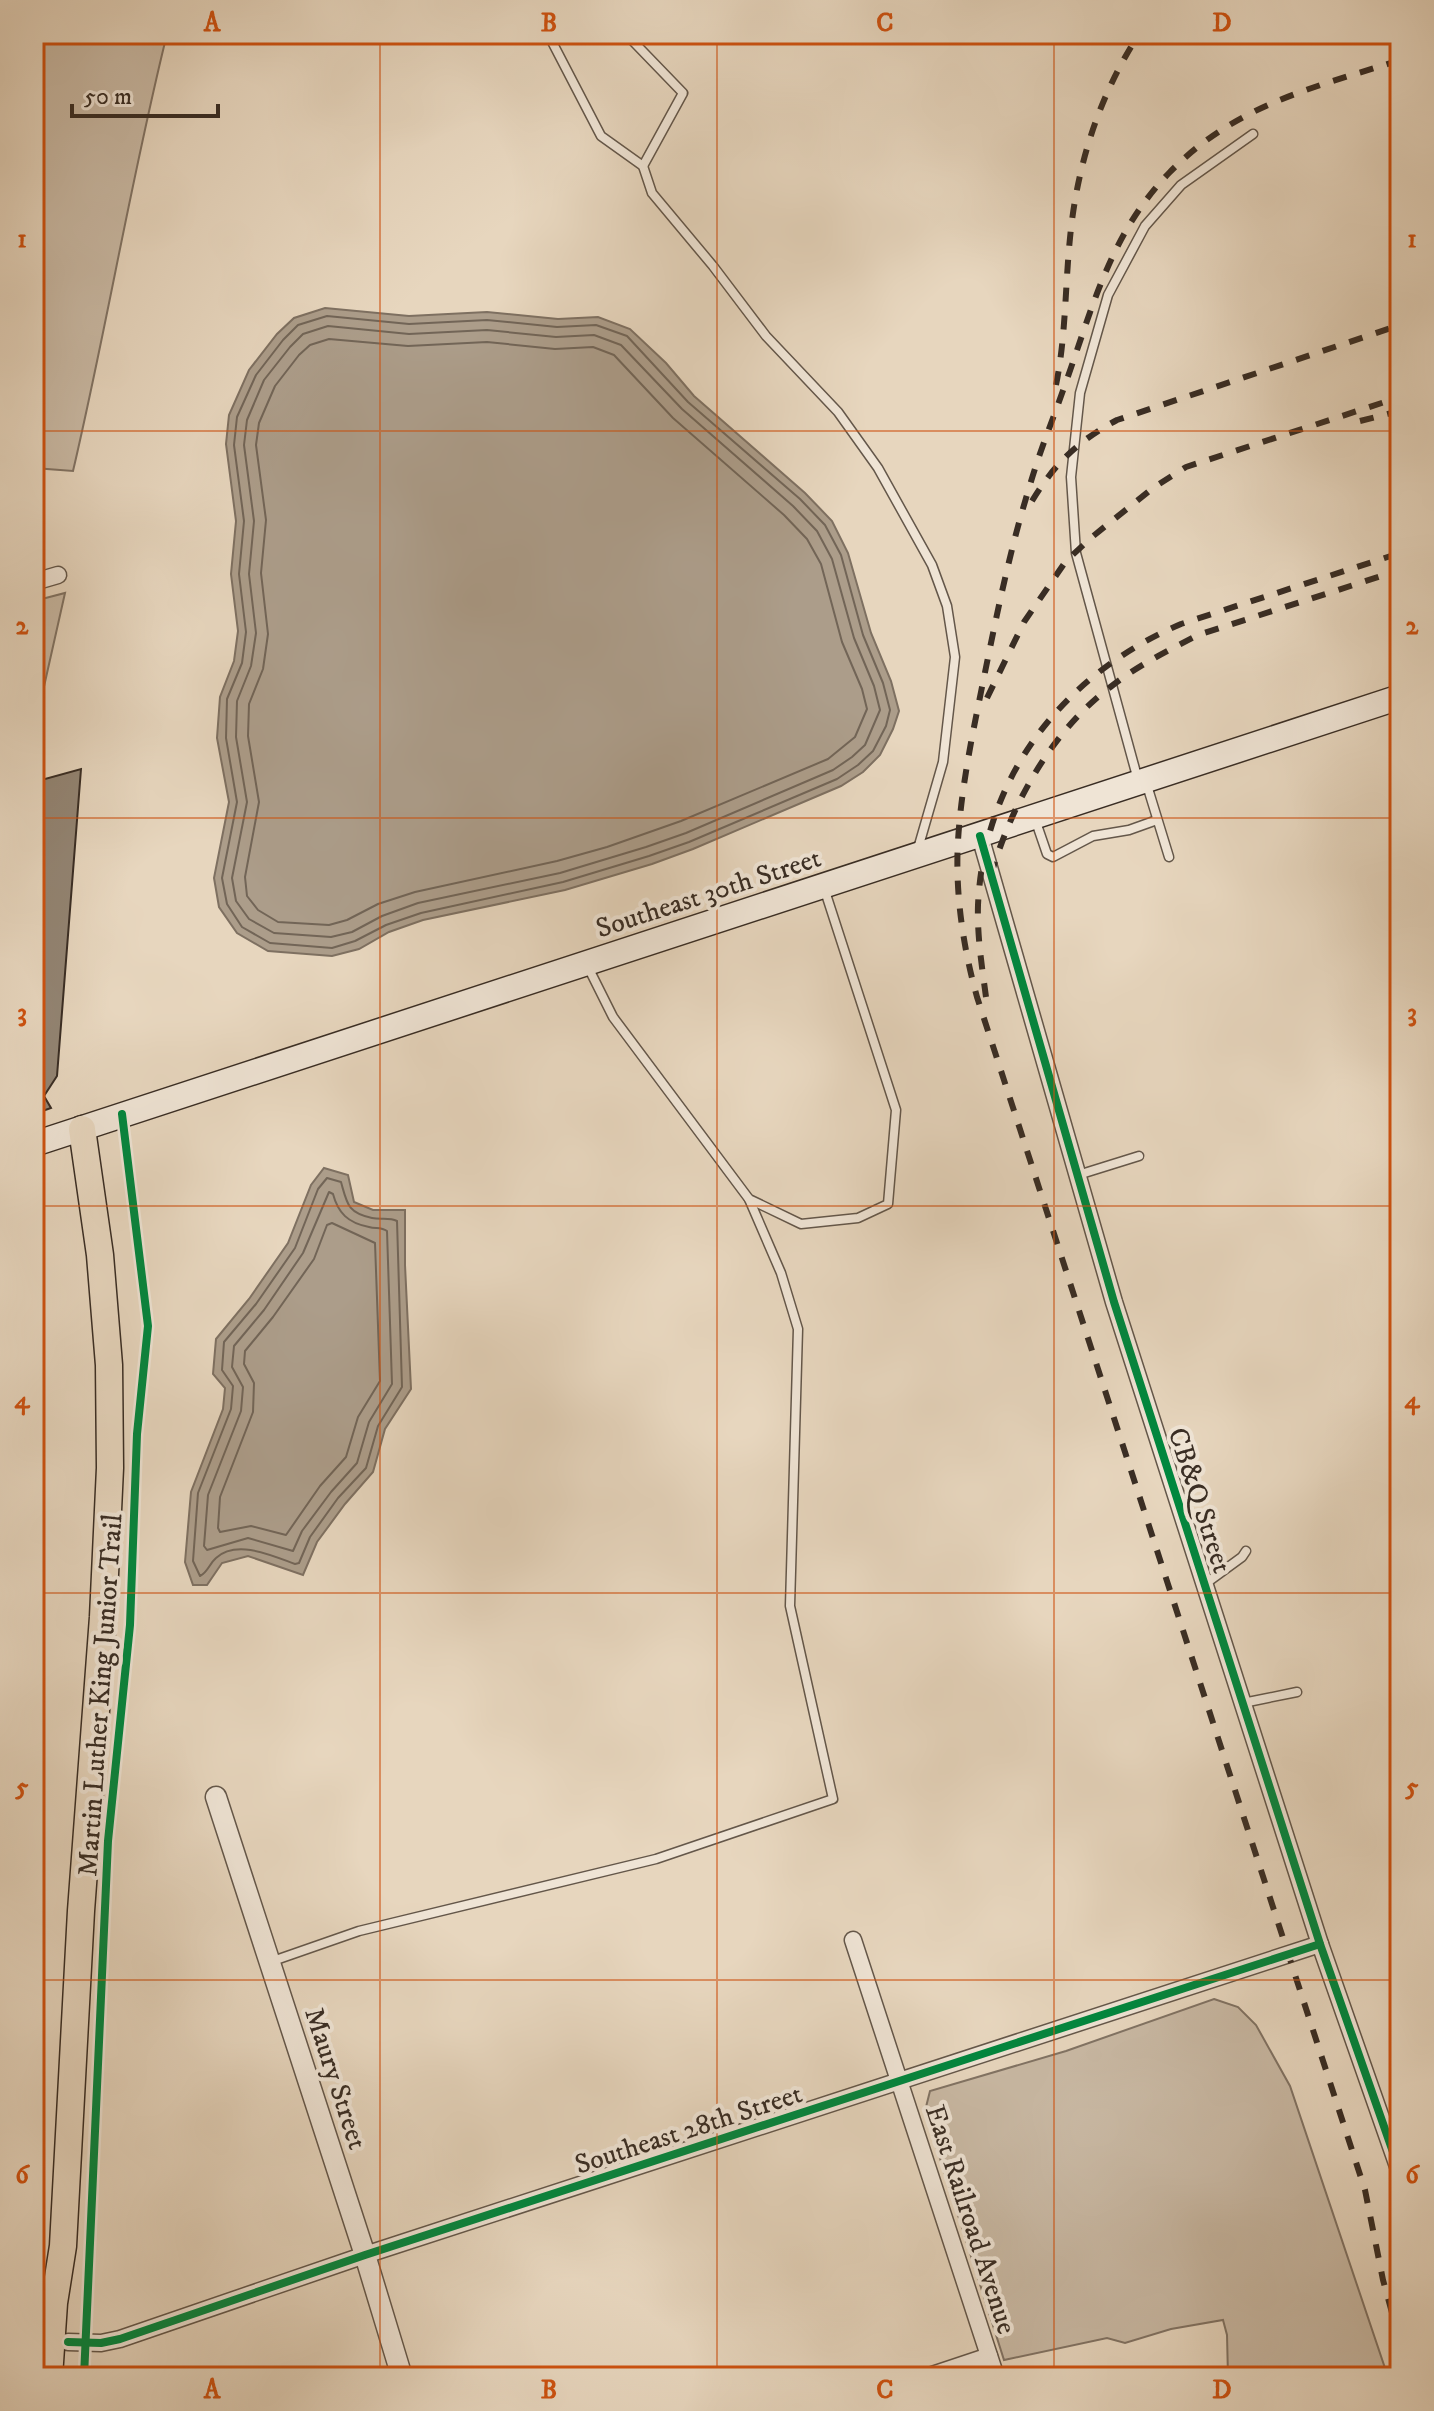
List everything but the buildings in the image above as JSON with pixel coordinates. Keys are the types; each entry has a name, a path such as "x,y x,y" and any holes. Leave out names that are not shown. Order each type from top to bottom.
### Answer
{"main road":[{"name":"Southeast 30th Street","path":"34,1144 1400,697"},
{"path":"49,2377 54,2303 63,2246 110,1468 109,1365 100,1255 82,1129"},
{"path":"63,2246 70,2303 66,2377"}],"street":[{"path":"34,582 58,575"},
{"name":"CB&Q Street","path":"980,836 1114,1302 1320,1944 1400,2172"},
{"name":"Maury Street","path":"216,1797 402,2377"},
{"name":"East Railroad Avenue","path":"853,1940 996,2377"},
{"name":"Southeast 28th Street","path":"68,2342 101,2343 120,2339 365,2255 1320,1944"},
{"path":"926,2377 989,2356"}],"lane":[{"path":"548,34 601,136 643,166 652,193 766,336 838,412 878,468 932,565 947,606 955,657 943,762 916,856"},
{"path":"626,34 683,93 643,166"},
{"path":"1169,857 1142,782 1076,553 1071,477 1080,393 1108,295 1145,226 1181,185 1253,134"},
{"path":"1035,818 1047,854 1053,857 1093,836 1129,830 1157,820"},
{"path":"749,1199 801,1224 858,1218 888,1204 896,1110 823,886"},
{"path":"269,1962 359,1931 656,1859 833,1799 790,1606 798,1329 781,1273 749,1199 613,1017 586,963"},
{"path":"1077,1175 1139,1156"},
{"path":"1205,1584 1246,1551"},
{"path":"1243,1703 1297,1692"}],"shaded area":[{"path":"34,34 167,34 73,471 34,468"},
{"path":"65,593 43,691 34,694 34,601"},
{"path":"1214,1999 1238,2007 1256,2025 1290,2086 1388,2377 1228,2377 1227,2335 1223,2320 1171,2329 1125,2343 1107,2338 1004,2360 925,2111 930,2091 1066,2051"}],"water":[{"path":"325,308 409,316 487,312 558,319 598,317 630,329 666,363 694,396 805,493 832,521 848,553 871,633 891,681 899,711 880,755 863,772 841,786 693,849 565,890 423,920 389,932 359,949 332,956 268,951 237,933 219,907 214,878 229,802 217,738 220,697 234,661 238,631 231,574 236,521 226,444 229,415 249,370 277,334 294,318"},
{"path":"324,1168 348,1175 354,1202 373,1210 405,1210 411,1389 385,1429 373,1472 317,1542 303,1575 248,1556 222,1563 207,1585 193,1585 185,1562 191,1492 223,1409 225,1388 213,1374 216,1339 288,1243 311,1185"}],"railway":[{"path":"1056,385 1064,330 1073,211 1084,158 1112,82 1139,34"},
{"path":"1400,60 1277,101 1221,130 1169,173 1149,196 1118,245 1095,298 1015,536 970,747 961,804 957,861 961,920 977,997 1365,2190 1383,2280 1400,2342"},
{"path":"1032,501 1068,454 1117,420 1400,325"},
{"path":"987,698 1024,622 1066,561 1153,488 1186,467 1400,397"},
{"path":"1360,421 1400,411"},
{"path":"986,997 978,905 984,858 996,813 1014,772 1038,734 1067,701 1101,671 1139,645 1181,624 1400,553"},
{"path":"991,875 1010,821 1037,770 1071,724 1113,685 1198,635 1400,570"}],"cycle path":[{"path":"980,836 1114,1302 1320,1944 1400,2172"},
{"name":"Martin Luther King Junior Trail","path":"84,2377 108,1841 130,1625 137,1434 148,1326 122,1114"},
{"path":"68,2342 101,2343 120,2339 365,2255 1320,1944"}]}
